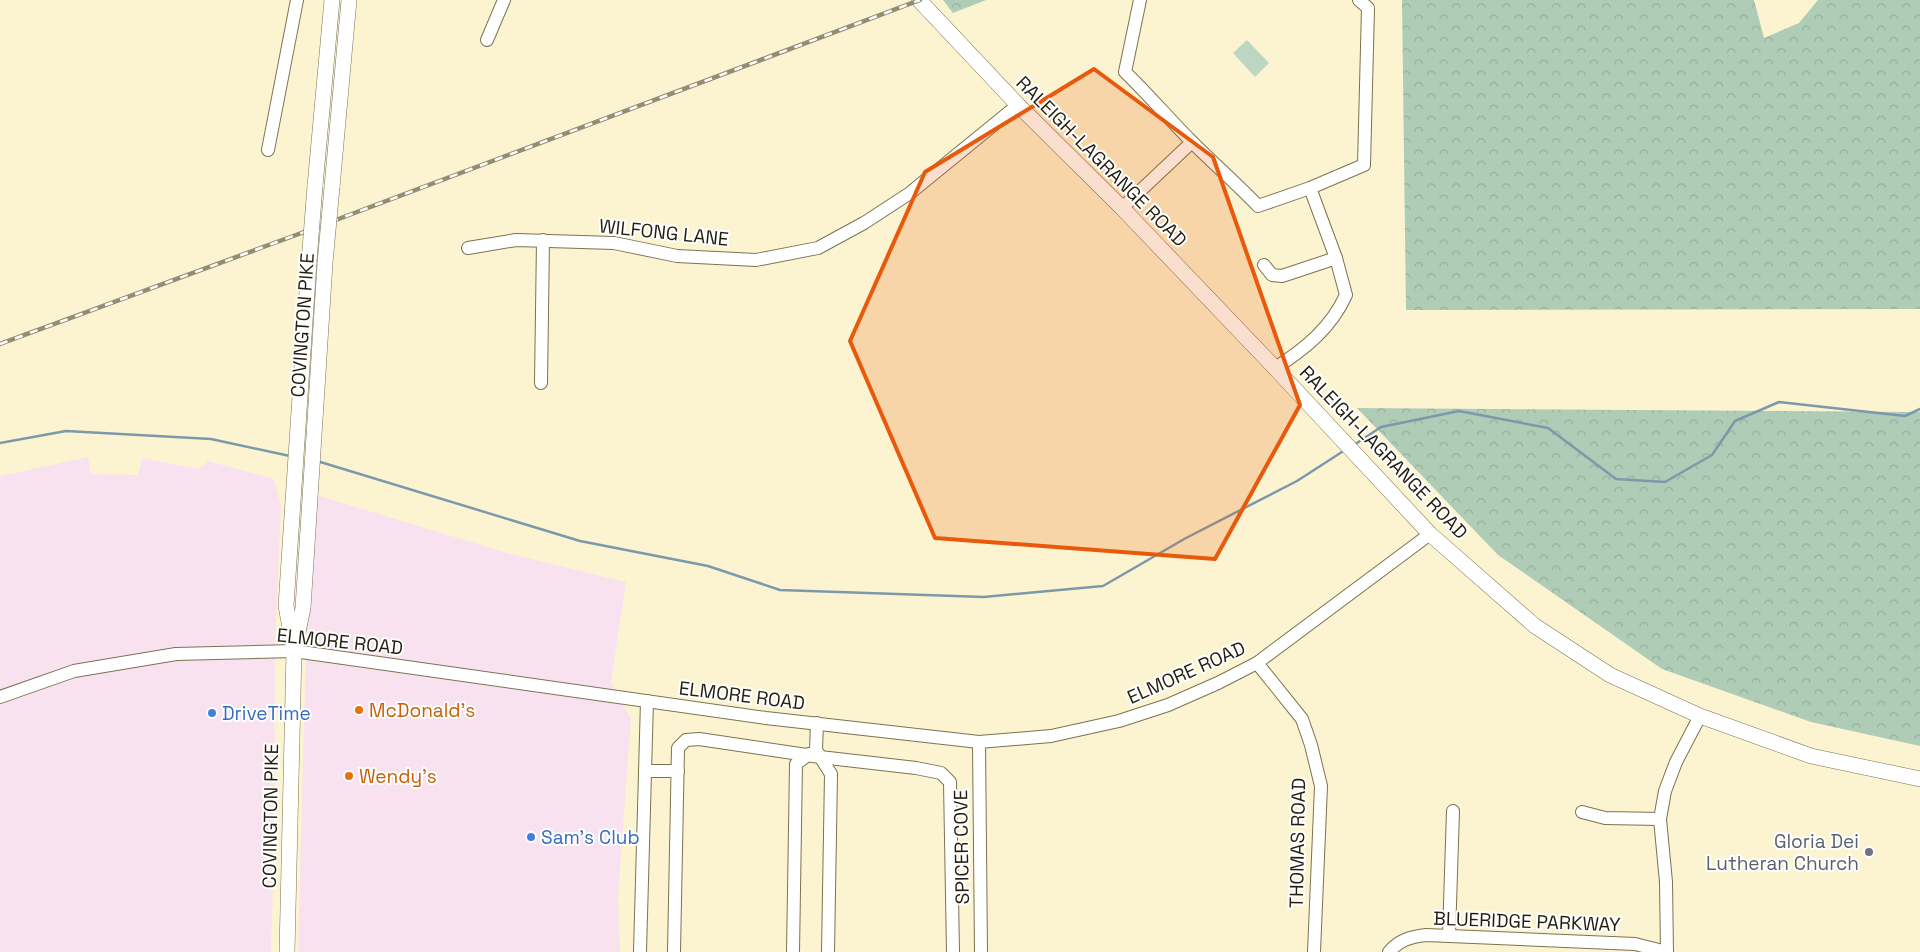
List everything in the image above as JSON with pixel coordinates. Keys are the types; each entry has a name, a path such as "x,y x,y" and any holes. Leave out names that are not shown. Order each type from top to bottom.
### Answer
{"main road":[{"name":"COVINGTON PIKE","path":"294,651 286,606 315,186 332,0"},
{"name":"COVINGTON PIKE","path":"287,952 294,651 303,608 325,263 349,0"},
{"name":"RALEIGH-LAGRANGE ROAD","path":"919,0 1018,105 1122,208 1430,534 1535,626 1610,675 1700,716 1811,756 1920,779"}],"street":[{"path":"268,150 297,0"},
{"path":"487,40 504,0"},
{"path":"1140,0 1125,72 1192,142 1234,180 1258,206 1310,188 1364,165 1368,8 1359,0"},
{"name":"WILFONG LANE","path":"468,248 516,240 543,240 614,243 677,256 756,260 818,248 864,223 910,193 1018,105"},
{"path":"1122,208 1192,142"},
{"path":"1275,368 1306,347 1327,327 1341,307 1346,295 1336,258 1310,188"},
{"path":"541,383 543,240"},
{"path":"1264,265 1272,275 1282,276 1336,258"},
{"name":"ELMORE ROAD","path":"0,697 74,671 176,654 294,651 647,701 979,742 1052,736 1119,721 1168,705 1257,663 1430,534"},
{"name":"THOMAS ROAD","path":"1257,663 1302,719 1311,745 1321,786 1314,952"},
{"path":"640,952 647,701"},
{"path":"1667,952 1666,882 1660,819 1665,791 1676,762 1700,716"},
{"path":"817,723 814,754 830,774 828,952"},
{"path":"674,952 678,748 686,740 699,739 942,772 950,782 953,952"},
{"name":"SPICER COVE","path":"979,742 981,952"},
{"path":"793,952 796,764 814,754"},
{"path":"645,771 678,771"},
{"path":"1448,935 1453,811"},
{"path":"1582,812 1606,818 1660,819"},
{"name":"BLUERIDGE PARKWAY","path":"1389,952 1398,943 1410,937 1448,935 1634,944 1667,952"}],"highlighted area":[{"path":"1094,69 1213,157 1300,405 1215,559 935,538 850,341 925,172"}],"shaded area":[{"path":"88,457 91,474 138,475 142,458 199,469 208,461 274,479 281,506 275,642 274,848 271,952 0,952 0,476"},
{"path":"310,493 507,553 626,582 611,682 631,719 618,895 620,952 298,952"}],"green space":[{"path":"943,0 986,0 953,13"},
{"path":"1402,0 1754,0 1764,38 1799,23 1818,0 1920,0 1920,309 1406,310"},
{"path":"1247,40 1269,63 1255,77 1233,53"},
{"path":"1357,408 1920,412 1920,746 1811,722 1662,669 1498,555"}],"waterway":[{"path":"1354,445 1381,427 1459,411 1548,428 1616,479 1665,482 1712,455 1735,421 1779,402 1905,416 1920,409"},
{"path":"0,443 66,431 211,439 290,456"},
{"path":"317,461 580,541 708,566 780,590 984,597 1103,586 1186,538 1297,481 1345,450"}],"railway":[{"path":"0,344 296,235 920,0"}],"place":[{"name":"McDonald's","path":"359,710"},
{"name":"DriveTime","path":"212,713"},
{"name":"Wendy's","path":"349,776"},
{"name":"Sam's Club","path":"531,837"},
{"name":"Gloria Dei Lutheran Church","path":"1869,852"}]}
